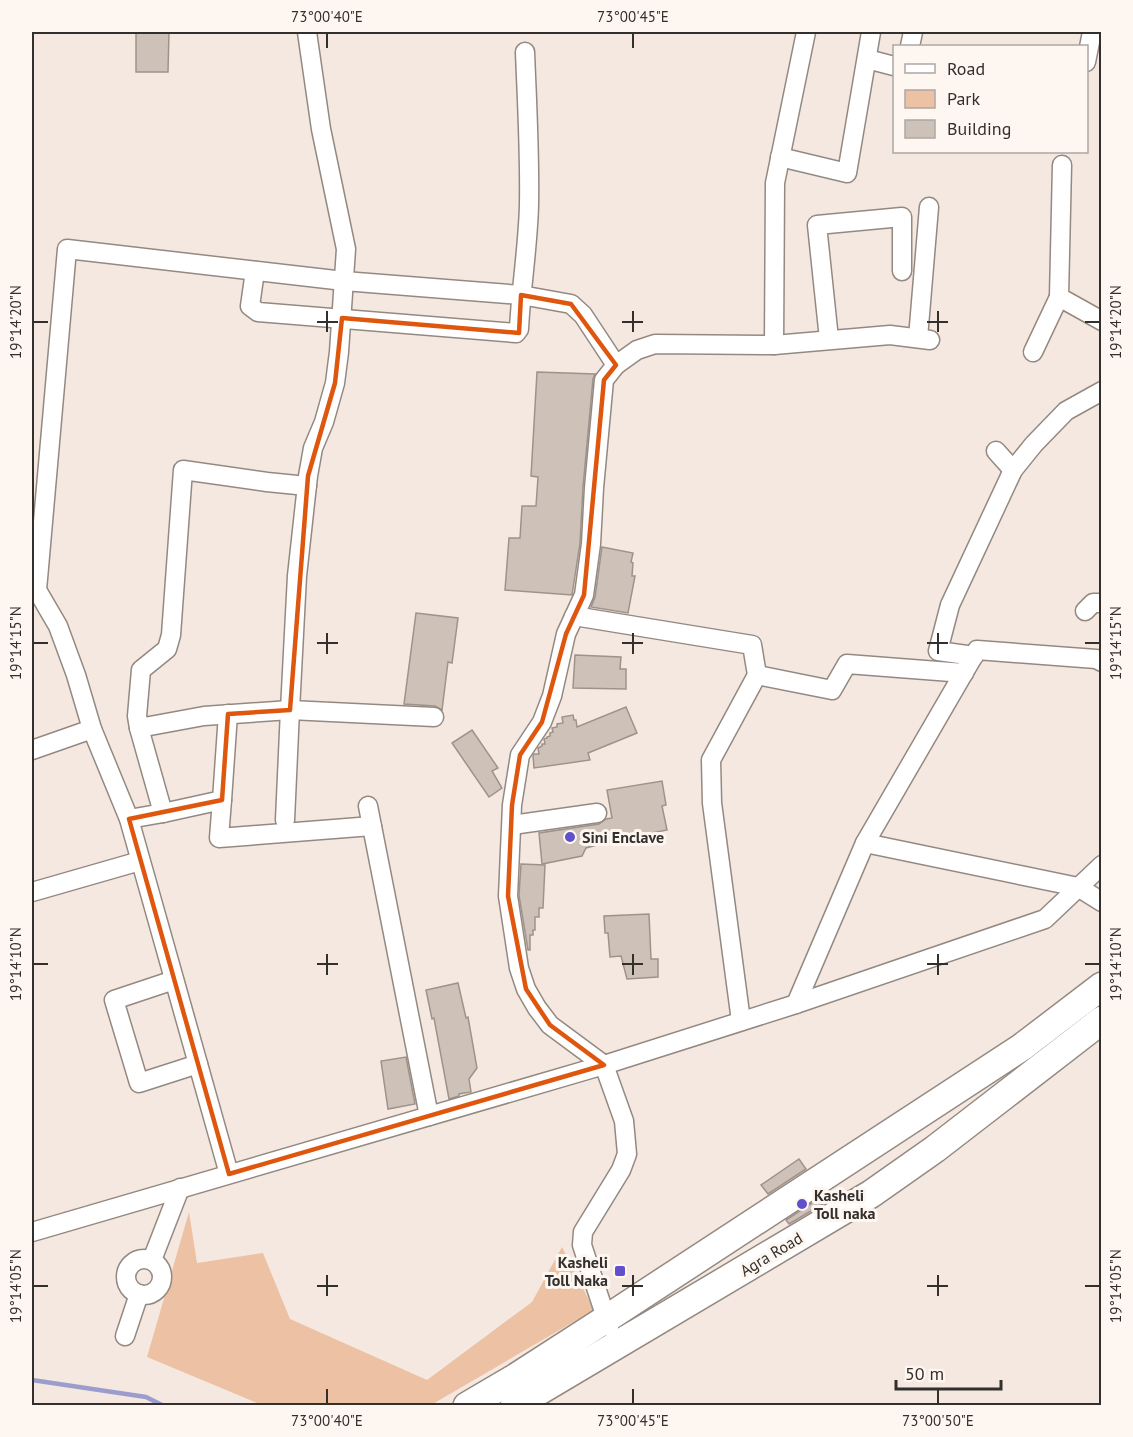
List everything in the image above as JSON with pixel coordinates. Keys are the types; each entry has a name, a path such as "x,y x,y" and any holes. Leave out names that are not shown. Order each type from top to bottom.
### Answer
{"highway":[{"path":"518,1394 606,1319 1022,1047 1101,986"},
{"name":"Agra Road","path":"467,1406 518,1394 617,1345 871,1194 935,1149 1101,1020"}],"street":[{"path":"285,820 297,576 313,448 336,383 346,249 321,129 307,32"},
{"path":"774,345 775,183 806,32"},
{"path":"780,157 847,173 871,32"},
{"path":"1088,52 1092,32"},
{"path":"255,271 250,306 258,312 516,333 519,329 529,206 525,52"},
{"path":"867,59 893,66"},
{"path":"1033,352 1059,297 1062,165"},
{"path":"617,1345 582,1245 583,1232 621,1170 627,1154 624,1121 604,1065 549,1025 526,988 519,968 508,896 512,805 520,755 542,722 552,696 566,634 584,595 591,544 596,456 604,380 616,365 637,350 655,344 774,345 890,335 924,339 929,207"},
{"path":"830,339 817,225 902,217 902,271"},
{"path":"229,1174 129,819 92,729 58,626 37,590 67,249 344,281 521,295 571,304 583,315 616,365"},
{"path":"1059,297 1101,321"},
{"path":"974,656 938,651 950,605 1013,470 1066,411 1101,391"},
{"path":"996,451 1013,470"},
{"path":"164,813 137,716 141,670 167,649 171,635 183,470 307,486"},
{"path":"1085,611 1093,603 1101,603"},
{"path":"574,616 752,645 757,675 711,760 712,803 741,1021"},
{"path":"796,1004 865,843 977,650 1096,659 1101,662"},
{"path":"757,675 832,690 847,664 964,674"},
{"path":"139,728 204,716 290,710 434,717"},
{"path":"228,714 219,838 372,826"},
{"path":"32,750 92,729"},
{"path":"129,819 222,800"},
{"path":"368,806 429,1116"},
{"path":"512,825 597,813"},
{"path":"865,843 1078,886 1101,902"},
{"path":"32,892 140,861"},
{"path":"32,1232 604,1065 796,1004 1045,919 1101,865"},
{"path":"174,980 114,1000 139,1083 198,1064"},
{"path":"152,1260 180,1188"},
{"path":"140,1258 152,1260 162,1274 160,1286 151,1294 139,1294 129,1288 125,1276 126,1270 129,1264 140,1258"},
{"path":"125,1336 139,1294"}],"highlighted area":[{"path":"521,295 571,304 616,365 604,380 584,595 566,634 542,722 520,755 512,805 508,896 526,989 550,1025 604,1065 229,1174 129,819 222,800 228,714 290,710 308,476 335,383 342,318 519,333"}],"green space":[{"path":"189,1212 197,1263 263,1253 290,1319 427,1380 532,1302 562,1247 594,1310 431,1405 262,1405 147,1357"}],"building":[{"path":"136,32 169,32 168,72 136,72"},
{"path":"537,372 595,374 583,487 580,543 572,595 505,590 509,538 520,538 522,506 536,506 538,477 531,476"},
{"path":"602,547 633,553 632,576 635,576 628,613 591,607 595,597"},
{"path":"416,613 458,618 452,663 448,662 442,710 435,706 404,704"},
{"path":"575,655 621,657 620,669 626,669 626,689 573,688"},
{"path":"626,707 637,733 588,753 590,760 534,768 534,754 539,754 538,748 545,744 544,739 553,732 552,728 563,723 562,717 573,715 577,727"},
{"path":"472,730 498,768 492,771 502,788 489,797 452,743"},
{"path":"662,781 666,805 662,806 667,830 586,848 582,856 542,864 539,833 599,824 612,818 607,790"},
{"path":"521,864 545,865 543,908 539,908 539,917 535,917 535,930 533,930 533,935 530,935 530,950 528,950 519,895"},
{"path":"649,914 651,959 658,959 658,977 627,979 621,956 610,957 604,916"},
{"path":"458,983 466,1018 468,1017 477,1068 469,1079 471,1092 449,1099 434,1018 432,1019 426,990"},
{"path":"406,1057 415,1104 388,1109 381,1061"},
{"path":"799,1159 806,1169 768,1194 761,1185"},
{"path":"824,1195 828,1201 789,1224 786,1220"}],"waterway":[{"path":"32,1380 146,1397 164,1406"}],"place":[{"name":"Sini Enclave","path":"570,837"},
{"name":"Kasheli Toll naka","path":"802,1204"},
{"name":"Kasheli Toll Naka","path":"620,1271"}]}
